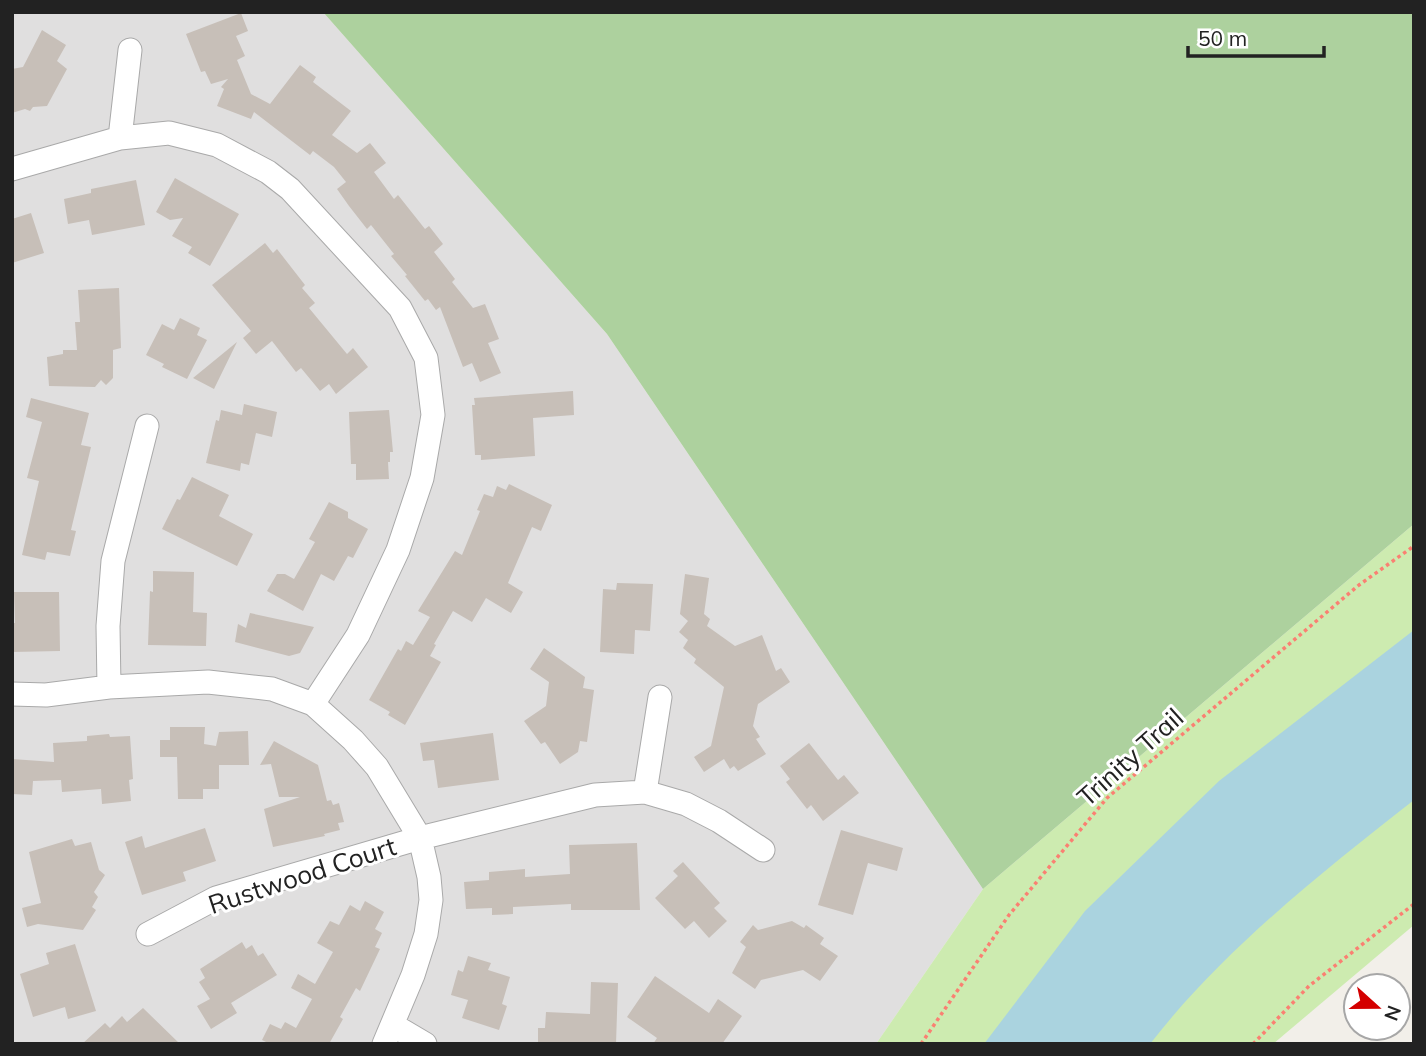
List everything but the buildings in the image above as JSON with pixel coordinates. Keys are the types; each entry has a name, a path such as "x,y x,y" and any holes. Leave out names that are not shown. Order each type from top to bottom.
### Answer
{"street":[{"path":"120,138 130,50"},
{"path":"12,169 120,138 169,133 216,145 245,158 290,189 400,308 426,358 433,415 422,478 398,550 358,635 313,704"},
{"path":"109,687 108,626 113,561 147,426"},
{"path":"12,694 46,695 109,687 208,682 272,689 313,704 353,740 377,767 420,838 431,900 426,934 413,975 388,1035 425,1044"},
{"path":"645,792 660,696"},
{"name":"Rustwood Court","path":"148,934 216,898 420,838 595,795 645,792 686,804 719,821 763,850"}],"path":[{"name":"Trinity Trail","path":"921,1044 1009,915 1107,798 1359,585 1414,546"},
{"path":"1252,1044 1309,986 1414,904"}],"shaded area":[{"path":"12,12 323,12 607,334 983,889 876,1044 12,1044"}],"green space":[{"path":"323,12 1414,12 1414,524 983,889 607,334"},
{"path":"1414,524 1414,925 1358,972 1342,972 1342,986 1273,1044 876,1044 983,889"}],"water":[{"path":"1414,630 1414,800 1274,914 1209,977 1150,1044 984,1044 1085,911 1219,781"}]}
